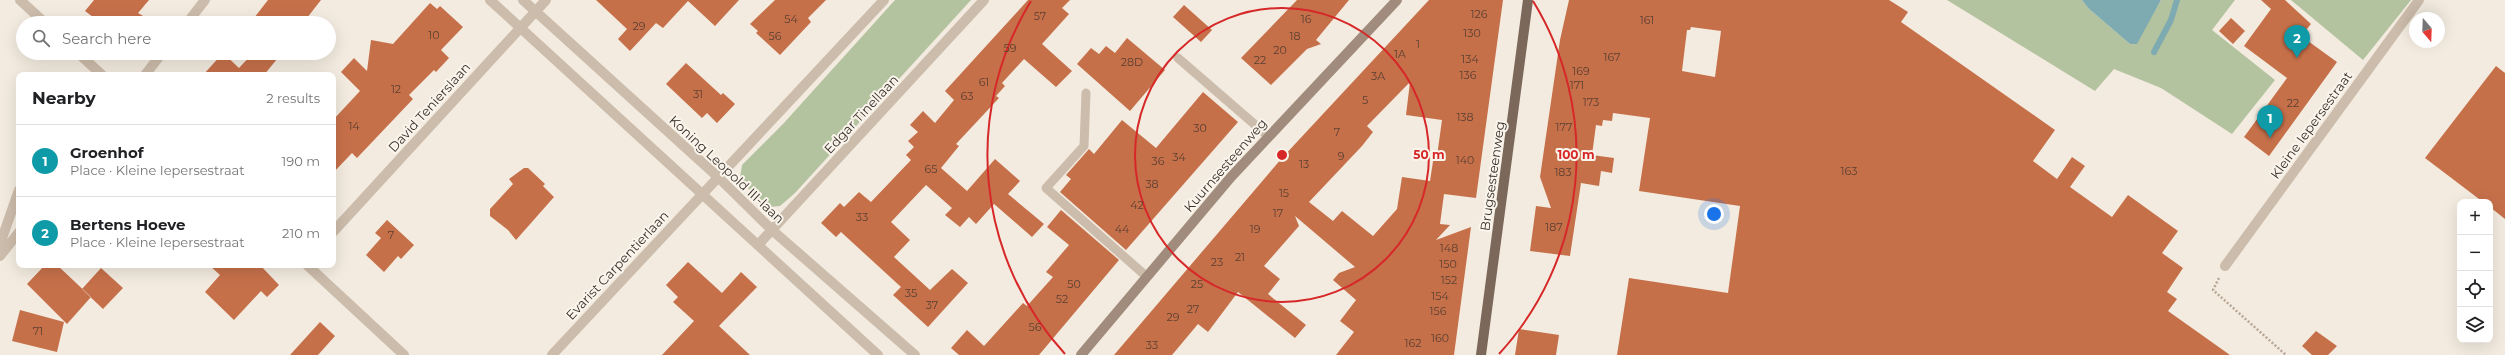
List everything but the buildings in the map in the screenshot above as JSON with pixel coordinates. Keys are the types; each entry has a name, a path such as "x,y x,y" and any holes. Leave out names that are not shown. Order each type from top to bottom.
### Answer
{"main road":[{"name":"Brugsesteenweg","path":"1481,355 1528,0"}],"street":[{"path":"20,0 37,16"},
{"path":"192,16 205,0"},
{"path":"490,0 878,355"},
{"name":"Koning Leopold III-laan","path":"523,0 718,177 772,230 915,355"},
{"name":"David Tenierslaan","path":"336,229 519,27 546,0"},
{"path":"702,194 884,0"},
{"name":"Edgar Tinellaan","path":"758,245 984,0"},
{"name":"Kuurnsesteenweg","path":"1081,355 1146,276 1268,136 1396,0"},
{"name":"Kleine Iepersestraat","path":"2225,266 2419,0"},
{"path":"86,60 99,72"},
{"path":"147,72 157,60"},
{"name":"Evarist Carpentierlaan","path":"552,355 702,194"},
{"path":"0,244 16,199"},
{"path":"0,256 16,236"},
{"path":"310,268 404,355"}],"lane":[{"path":"1178,58 1268,136"},
{"path":"1086,93 1084,146 1046,188 1146,276"}],"path":[{"path":"2225,266 2213,290 2286,355"}],"green space":[{"path":"895,0 971,0 795,193 780,206 769,207 742,183 740,178 742,165 783,124"},
{"path":"1947,0 2082,0 2088,8 2130,44 2136,44 2161,0 2235,0 2212,30 2275,80 2232,134 2161,88 2114,69 2095,91"},
{"path":"2291,0 2411,0 2363,60"}],"water":[{"path":"2082,0 2161,0 2137,44 2130,44 2088,8"}],"waterway":[{"path":"2154,52 2171,20 2177,0"}],"place":[{"name":"Bertens Hoeve","path":"2297,58"},
{"name":"Groenhof","path":"2270,138"}]}
